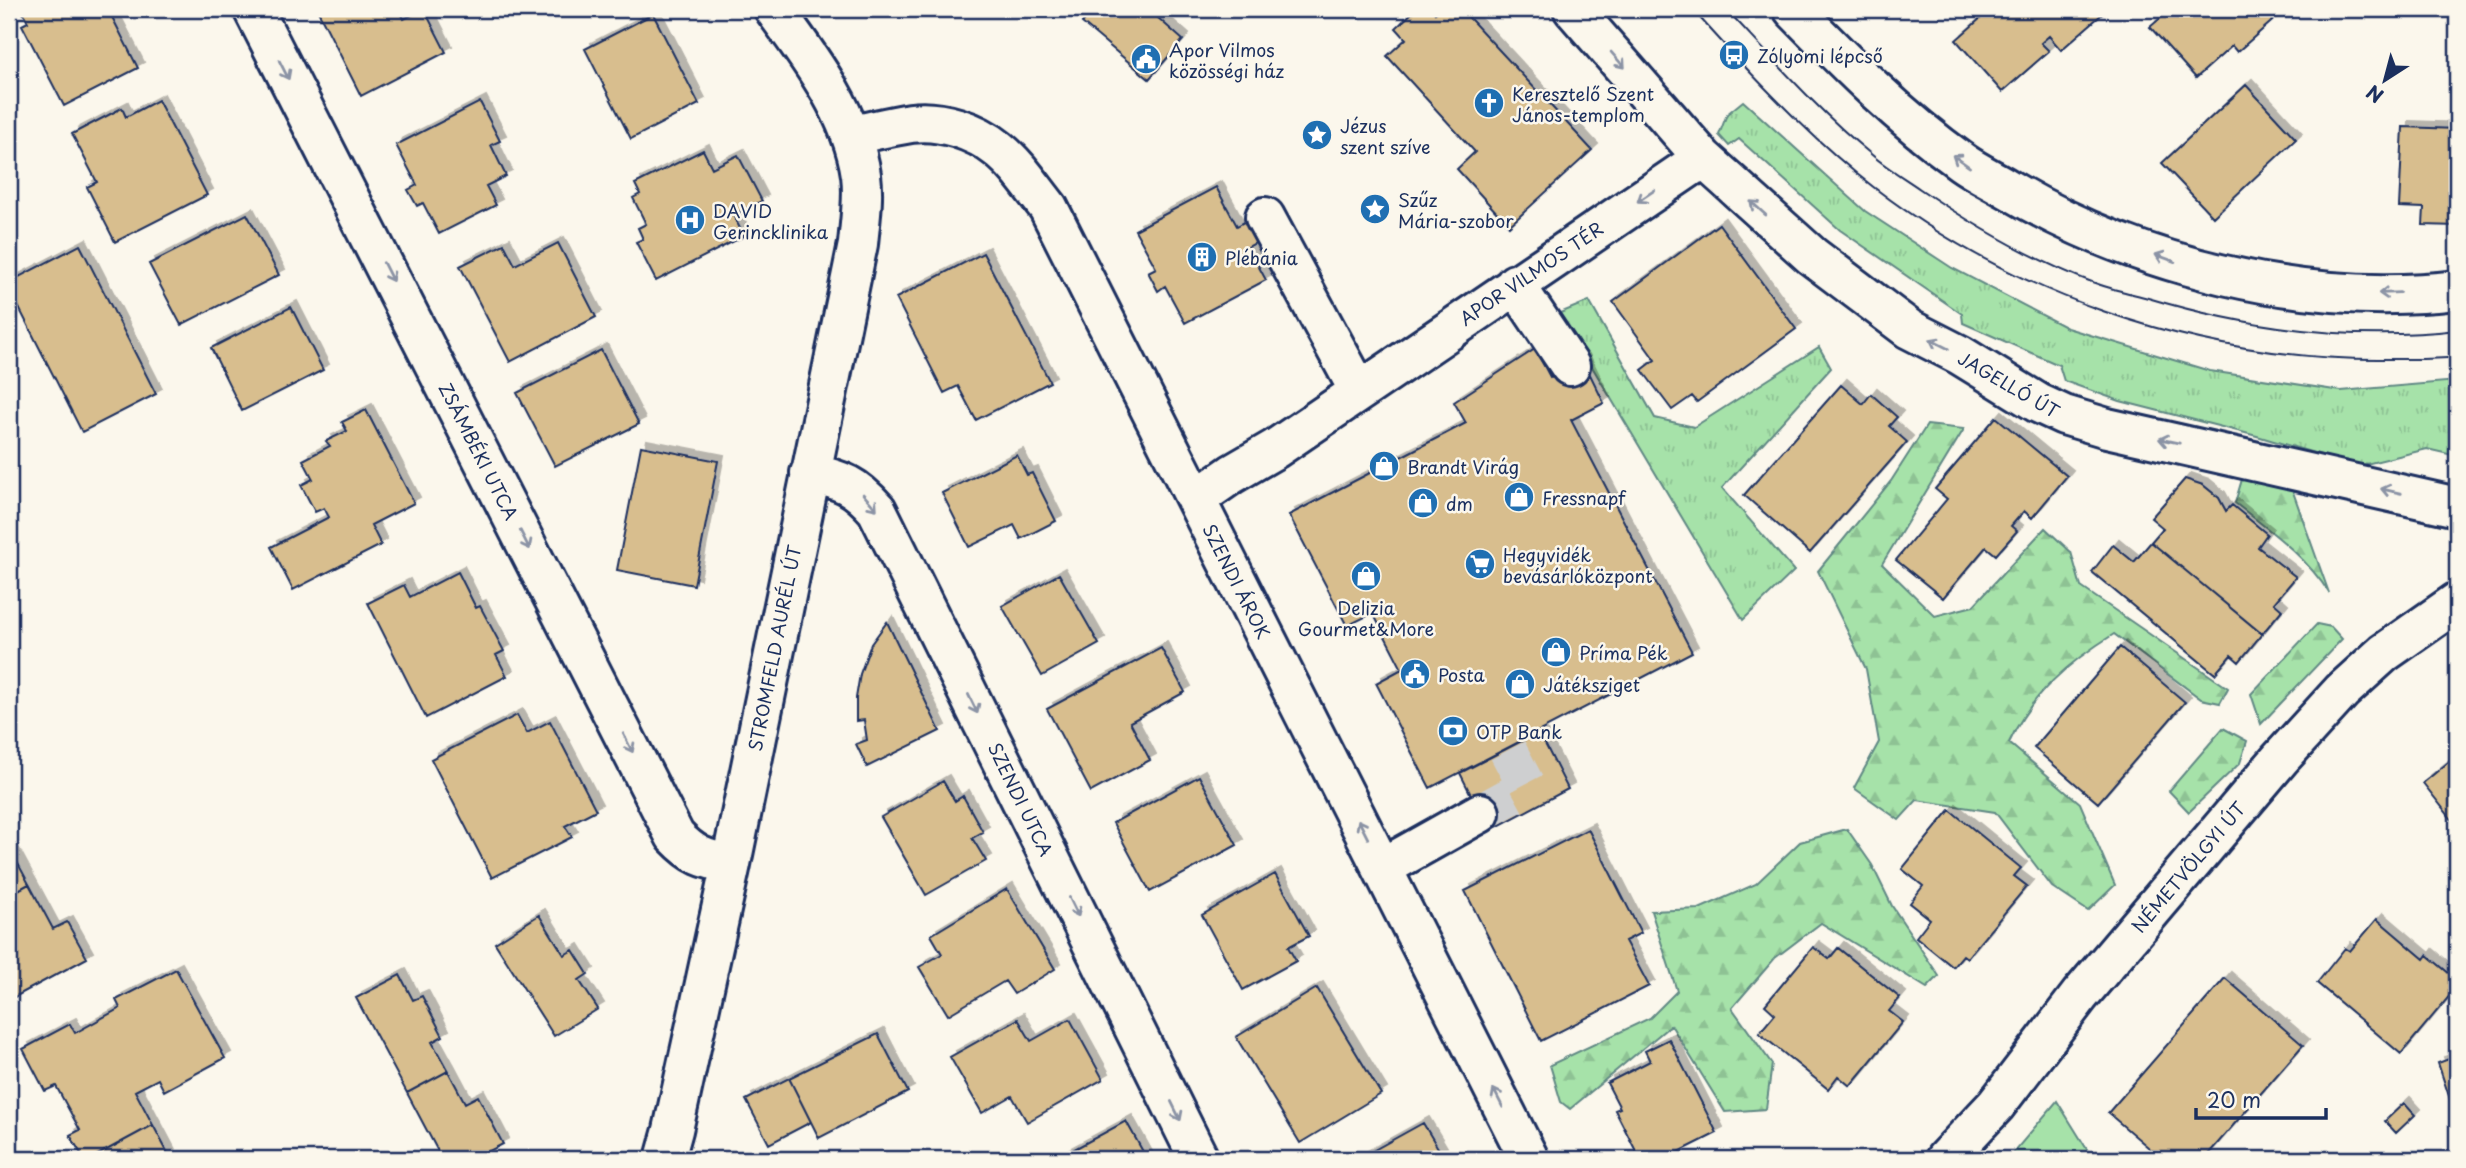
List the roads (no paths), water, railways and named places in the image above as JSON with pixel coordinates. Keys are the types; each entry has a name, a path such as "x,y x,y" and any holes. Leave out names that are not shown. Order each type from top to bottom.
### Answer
{"street":[{"name":"ZSÁMBÉKI UTCA","path":"253,9 676,836 688,850 701,858 731,864"},
{"path":"774,9 832,95 852,135"},
{"path":"1573,9 1703,158"},
{"path":"1793,9 1896,111 1965,164 2042,209 2093,232 2186,266 2299,288 2371,294 2457,290"},
{"name":"SZENDI ÁROK","path":"852,135 914,122 945,125 970,133 997,148 1016,166 1048,207 1529,1159"},
{"name":"STROMFELD AURÉL ÚT","path":"665,1159 731,864 859,233 862,209 861,176 852,135"},
{"name":"APOR VILMOS TÉR","path":"1196,499 1703,158"},
{"name":"JAGELLÓ ÚT","path":"1703,158 1812,256 1909,329 1960,355 2038,403 2064,415 2107,428 2457,507"},
{"path":"1265,217 1359,391"},
{"path":"1516,284 1570,366"},
{"name":"SZENDI UTCA","path":"810,473 841,480 861,492 877,510 1199,1159"},
{"name":"NÉMETVÖLGYI ÚT","path":"1945,1159 1996,1105 2080,995 2280,759 2342,691 2384,653 2457,602"},
{"path":"1382,868 1480,813"}],"tunnel":[{"path":"1480,813 1527,787 1507,749"}],"tram line":[{"path":"1692,9 1772,94 1857,174 1914,216 1974,253 2038,285 2104,311 2172,332 2242,347 2312,356 2402,359 2457,357"},
{"path":"1726,9 1814,103 1877,159 1982,228 2069,273 2106,287 2186,308 2301,330 2379,334 2457,330"}],"place":[{"name":"Zólyomi lépcső","path":"1734,55"},
{"name":"Apor Vilmos közösségi ház","path":"1146,59"},
{"name":"Keresztelő Szent János-templom","path":"1489,103"},
{"name":"Jézus szent szíve","path":"1317,135"},
{"name":"Szűz Mária-szobor","path":"1375,209"},
{"name":"DAVID Gerincklinika","path":"690,220"},
{"name":"Plébánia","path":"1202,257"},
{"name":"Brandt Virág","path":"1384,466"},
{"name":"Fressnapf","path":"1519,497"},
{"name":"dm","path":"1423,503"},
{"name":"Hegyvidék bevásárlóközpont","path":"1480,564"},
{"name":"Delizia Gourmet&More","path":"1366,576"},
{"name":"Príma Pék","path":"1556,652"},
{"name":"Posta","path":"1415,674"},
{"name":"Játéksziget","path":"1520,684"},
{"name":"OTP Bank","path":"1453,731"}]}
